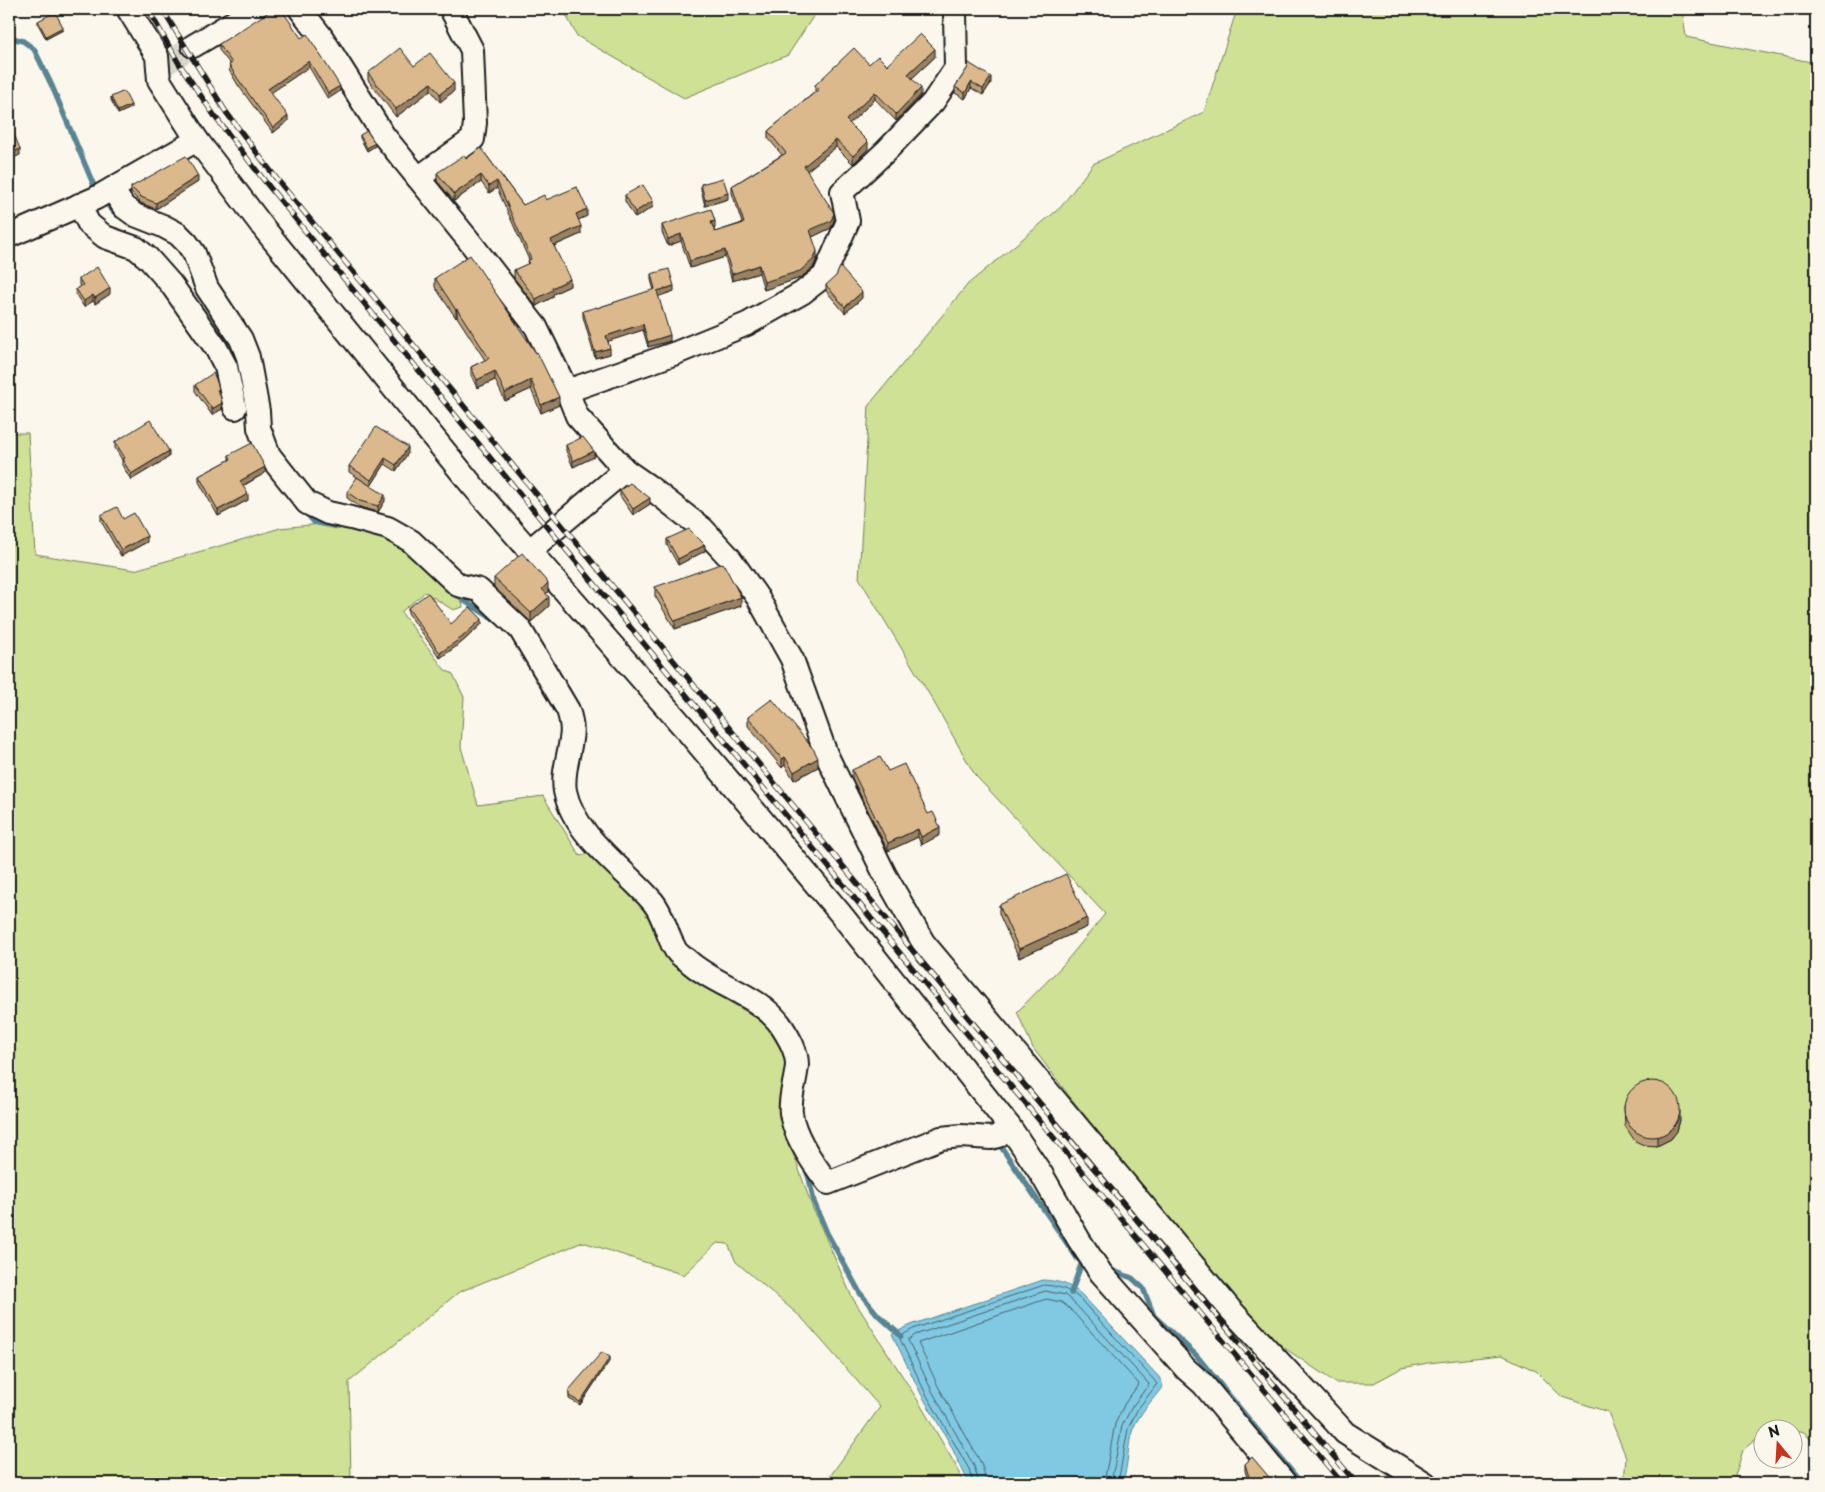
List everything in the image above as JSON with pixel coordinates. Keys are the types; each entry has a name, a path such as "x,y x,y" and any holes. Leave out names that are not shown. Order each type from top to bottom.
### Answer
{"street":[{"path":"128,9 162,66 159,80 197,140 266,231 472,485 688,732 840,913 1000,1133 1042,1175 1095,1265 1186,1369 1203,1384 1285,1483"},
{"path":"193,46 256,9"},
{"path":"300,9 320,36 384,136 536,327 577,416 625,470 703,529 758,598 792,659 831,763 885,875 923,942 1230,1309 1346,1433 1425,1483"},
{"path":"418,178 473,139 475,123 472,50 451,9"},
{"path":"567,391 676,353 746,324 802,294 824,276 848,221 842,192 886,151 933,102 956,68 955,12"},
{"path":"9,236 97,196 197,140"},
{"path":"97,196 90,224 105,237 136,248 148,258 171,284 216,348 226,367 235,408"},
{"path":"97,196 124,207 135,215 163,226 178,234 188,243 194,253 207,288 241,339 248,357 258,411 259,428 269,455 307,503 328,513 388,528 411,541 458,585 479,590 520,629 568,710 572,722 572,737 564,776 565,792 573,813 594,842 654,904 665,924 674,948 704,974 767,1009 781,1025 793,1045 797,1063 791,1113 795,1128 807,1153 828,1183 941,1138 1000,1133"},
{"path":"529,550 625,470"}],"green space":[{"path":"563,9 818,9 788,55 684,98 577,36"},
{"path":"1237,9 1682,9 1686,37 1816,63 1816,1446 1802,1431 1802,1420 1752,1420 1752,1442 1743,1450 1733,1483 1624,1483 1626,1457 1608,1412 1562,1397 1536,1371 1502,1355 1428,1363 1402,1368 1374,1383 1336,1383 1264,1334 1070,1097 1033,1048 1017,1012 1063,965 1105,914 975,775 932,699 859,578 869,405 968,284 1061,207 1093,164 1204,112"},
{"path":"9,433 28,433 35,554 134,570 280,528 341,522 377,529 461,593 463,607 453,610 425,592 401,612 445,670 453,674 464,697 461,747 478,805 543,796 580,856 600,851 640,896 669,958 692,980 773,1029 787,1055 781,1119 813,1209 852,1297 917,1399 960,1473 962,1483 825,1483 880,1407 801,1317 736,1262 728,1244 717,1243 684,1275 583,1242 459,1292 349,1382 351,1479 356,1483 9,1483"}],"water":[{"path":"1043,1280 1064,1284 1082,1295 1159,1377 1163,1386 1143,1412 1133,1429 1122,1483 969,1483 949,1442 921,1394 892,1334 911,1325"}],"building":[{"path":"273,9 281,9 301,38 307,34 340,86 328,93 309,61 268,89 288,116 273,128 229,65 232,63 219,44"},
{"path":"55,12 63,27 46,36 38,21"},
{"path":"920,34 935,49 908,74 921,88 896,114 875,92 846,120 868,142 853,156 836,140 804,166 834,213 831,221 810,230 817,251 813,260 800,271 764,282 759,265 732,274 725,250 690,261 681,234 668,239 662,225 711,209 715,221 711,222 715,232 744,223 732,186 786,153 768,131 819,89 815,85 854,48 869,64 878,56 887,65"},
{"path":"400,48 414,66 430,53 454,83 440,94 431,83 396,109 368,73"},
{"path":"969,63 991,77 983,89 971,82 965,93 955,87"},
{"path":"124,91 131,105 118,111 111,97"},
{"path":"9,125 20,149 9,154"},
{"path":"367,131 375,143 367,148 360,135"},
{"path":"481,148 523,205 544,195 546,200 577,187 587,209 576,214 581,226 551,240 570,279 536,299 514,270 529,263 528,261 531,259 497,181 489,186 481,175 454,194 437,173 464,155 466,159"},
{"path":"186,156 198,176 156,203 141,197 131,187"},
{"path":"723,178 728,193 705,200 701,184"},
{"path":"643,185 653,201 635,212 625,195"},
{"path":"470,255 537,352 559,397 541,405 531,380 505,393 495,371 477,380 471,367 489,358 435,278"},
{"path":"97,267 110,288 95,298 93,295 84,301 76,289 83,285 79,279"},
{"path":"840,267 862,292 845,307 826,285 836,276"},
{"path":"669,269 674,286 657,291 670,335 648,342 643,324 606,336 610,348 595,352 583,311 655,289 651,274"},
{"path":"213,373 222,403 212,409 195,385"},
{"path":"150,420 169,451 131,474 122,459 125,458 115,442"},
{"path":"376,427 408,447 396,465 385,458 371,480 349,466"},
{"path":"583,437 594,451 573,461 566,445"},
{"path":"252,443 265,467 240,481 248,494 218,510 199,476 231,459 229,455"},
{"path":"357,477 385,495 378,506 360,501 347,492"},
{"path":"630,483 650,498 633,509 620,490"},
{"path":"117,507 123,519 134,513 147,536 121,550 101,515"},
{"path":"689,529 705,545 678,559 667,539"},
{"path":"522,553 548,583 542,589 549,597 531,613 494,578"},
{"path":"723,563 741,597 675,621 655,587"},
{"path":"428,593 451,624 470,607 482,619 461,638 440,653 408,608"},
{"path":"772,699 814,750 818,758 794,772 785,757 782,759 748,717"},
{"path":"880,757 888,771 904,764 928,814 933,812 940,827 921,837 918,829 888,843 852,770"},
{"path":"1066,874 1087,918 1019,949 999,905"},
{"path":"1652,1081 1663,1083 1672,1089 1678,1098 1680,1109 1678,1120 1672,1129 1663,1135 1652,1137 1641,1135 1632,1129 1626,1120 1624,1109 1626,1098 1632,1089 1641,1083"},
{"path":"602,1352 610,1357 580,1402 569,1396 569,1390"},
{"path":"1252,1457 1274,1483 1251,1483 1245,1464"}],"waterway":[{"path":"9,37 23,41 34,49 52,86 97,193"},
{"path":"103,200 117,215"},
{"path":"305,512 314,522 338,527"},
{"path":"456,593 466,602 498,622"},
{"path":"997,1141 1077,1258 1082,1262"},
{"path":"805,1167 809,1178 818,1175"},
{"path":"809,1178 814,1202 827,1233 860,1293 878,1315 901,1336"},
{"path":"1071,1293 1082,1262"},
{"path":"1106,1268 1132,1278 1143,1288 1154,1316 1196,1355 1301,1483"}],"tunnel":[{"path":"166,64 193,46"}],"railway":[{"path":"148,9 178,62 216,118 267,184 473,437 928,987 1342,1483"},
{"path":"162,9 226,112 276,178 936,979 1356,1483"}]}
